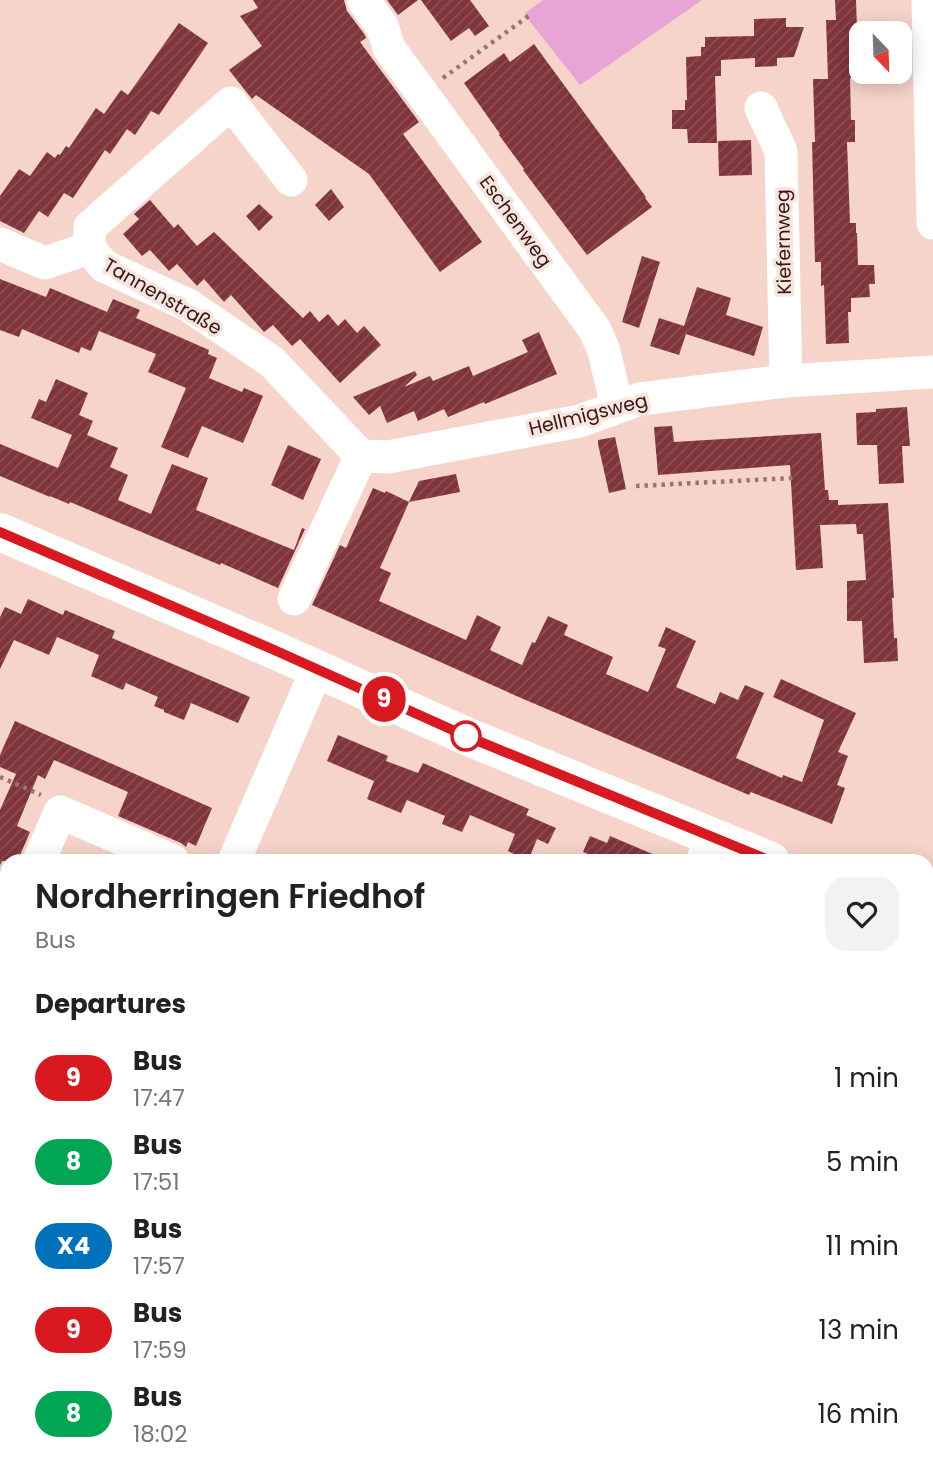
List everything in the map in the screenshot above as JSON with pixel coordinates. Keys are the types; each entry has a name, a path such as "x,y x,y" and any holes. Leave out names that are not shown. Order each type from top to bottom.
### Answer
{"main road":[{"path":"0,532 317,669 707,849 734,854"}],"street":[{"name":"Eschenweg","path":"363,0 382,26 389,48 595,330 604,351 617,407"},
{"path":"928,0 933,223"},
{"name":"Tannenstraße","path":"292,180 231,103 90,227 89,248 104,266 188,305 272,362 362,456"},
{"name":"Kiefernweg","path":"761,108 781,150 786,381"},
{"name":"Tannenstraße","path":"0,244 45,263 89,248"},
{"name":"Hellmigsweg","path":"362,456 388,457 580,421 640,399 786,381 933,372"},
{"path":"294,599 362,456"},
{"path":"237,854 317,669"},
{"path":"42,854 60,812 157,854"}],"path":[{"path":"423,93 530,15"},
{"path":"636,486 793,478"},
{"path":"0,777 38,792 60,812"}],"shaded area":[{"path":"543,0 702,0 580,85 524,14"}],"building":[{"path":"253,0 344,0 347,11 365,35 366,38 360,42 419,122 403,134 482,242 440,272 369,174 256,95 252,99 229,70 262,46 240,16 258,8"},
{"path":"387,0 418,0 398,15"},
{"path":"421,0 470,0 489,26 475,36 469,28 451,41"},
{"path":"835,0 856,0 857,21 849,21 851,120 855,120 855,142 847,142 850,223 856,223 858,265 874,265 875,284 869,284 870,297 851,298 851,312 848,312 849,343 826,344 821,262 815,262 813,79 828,79 826,20 836,20"},
{"path":"786,18 786,27 804,27 794,57 777,58 777,66 755,67 755,58 721,60 721,76 715,76 717,143 688,143 687,129 672,129 672,110 685,110 687,100 686,57 701,56 705,37 754,36 754,19"},
{"path":"179,23 208,43 159,115 151,111 135,135 127,129 110,154 105,150 73,198 64,193 48,217 39,211 24,233 0,221 0,196 19,169 30,176 47,152 55,158 66,146 69,148 96,108 104,114 121,90 128,95"},
{"path":"534,44 652,207 587,255 523,170 464,83 504,53 510,62"},
{"path":"751,140 752,175 719,176 718,141"},
{"path":"331,189 344,207 329,221 315,205"},
{"path":"150,200 174,228 178,224 197,246 214,232 303,318 310,311 319,322 328,314 338,326 345,319 357,333 364,326 381,345 340,383 300,339 292,346 273,325 264,332 231,295 224,302 204,279 197,286 177,264 169,271 150,250 142,256 123,234 139,219 134,214"},
{"path":"259,204 273,217 259,231 246,216"},
{"path":"642,256 660,262 639,328 622,322"},
{"path":"0,279 46,297 50,288 107,312 113,299 140,310 136,318 209,350 208,354 217,358 209,378 242,392 244,388 263,396 243,443 202,426 188,458 161,447 186,388 148,372 156,354 99,331 91,351 81,347 79,353 22,329 19,337 0,330"},
{"path":"697,287 731,298 726,315 763,327 754,356 686,334 679,355 650,346 659,318 684,326"},
{"path":"539,332 557,374 448,417 444,409 418,421 414,411 387,423 380,406 369,415 353,397 415,371 417,375 404,387 430,376 433,381 469,366 473,376 528,352 522,340"},
{"path":"56,379 88,393 79,415 93,421 87,435 118,448 110,467 128,475 118,500 151,514 172,464 208,478 196,510 294,550 302,528 305,529 278,588 0,476 0,444 58,468 72,435 31,418 39,399 46,402"},
{"path":"907,407 910,446 902,446 904,483 879,484 877,445 857,445 856,413"},
{"path":"672,426 674,442 821,433 825,490 828,490 829,500 838,500 838,505 888,503 894,638 897,638 898,661 864,663 862,621 847,621 847,581 866,580 863,534 857,534 856,524 820,525 823,568 796,570 790,465 658,475 654,427"},
{"path":"615,437 626,489 609,493 598,440"},
{"path":"288,445 321,459 303,500 271,485"},
{"path":"456,474 460,492 409,502 419,481"},
{"path":"373,488 409,502 380,568 391,573 379,601 466,640 477,615 501,627 490,650 522,665 548,616 568,625 564,635 613,657 606,674 648,692 666,649 658,646 666,627 696,641 676,687 715,704 720,692 738,700 745,685 764,693 736,758 782,778 783,775 802,782 824,720 773,697 781,679 856,713 838,752 848,756 837,785 845,788 832,824 751,792 749,795 312,605 340,545 346,548"},
{"path":"28,599 63,615 65,610 115,631 112,638 250,697 238,723 191,703 184,720 164,712 154,706 158,697 126,683 123,690 91,676 99,655 57,637 49,655 14,640 0,669 0,617 5,607 21,614"},
{"path":"15,721 212,808 196,846 188,842 186,847 118,816 128,792 54,760 45,779 38,775 17,826 30,832 21,854 0,854 0,810 16,774 0,767 0,755"},
{"path":"338,735 388,756 386,761 418,773 423,763 529,809 526,815 556,828 548,844 537,839 531,854 514,854 508,851 515,834 470,815 462,832 442,824 445,816 407,800 401,813 367,799 374,781 327,761"},
{"path":"590,836 607,843 610,836 652,854 588,854 583,852"}],"bus line":[{"name":"9","path":"0,532 466,736 754,854"}]}
